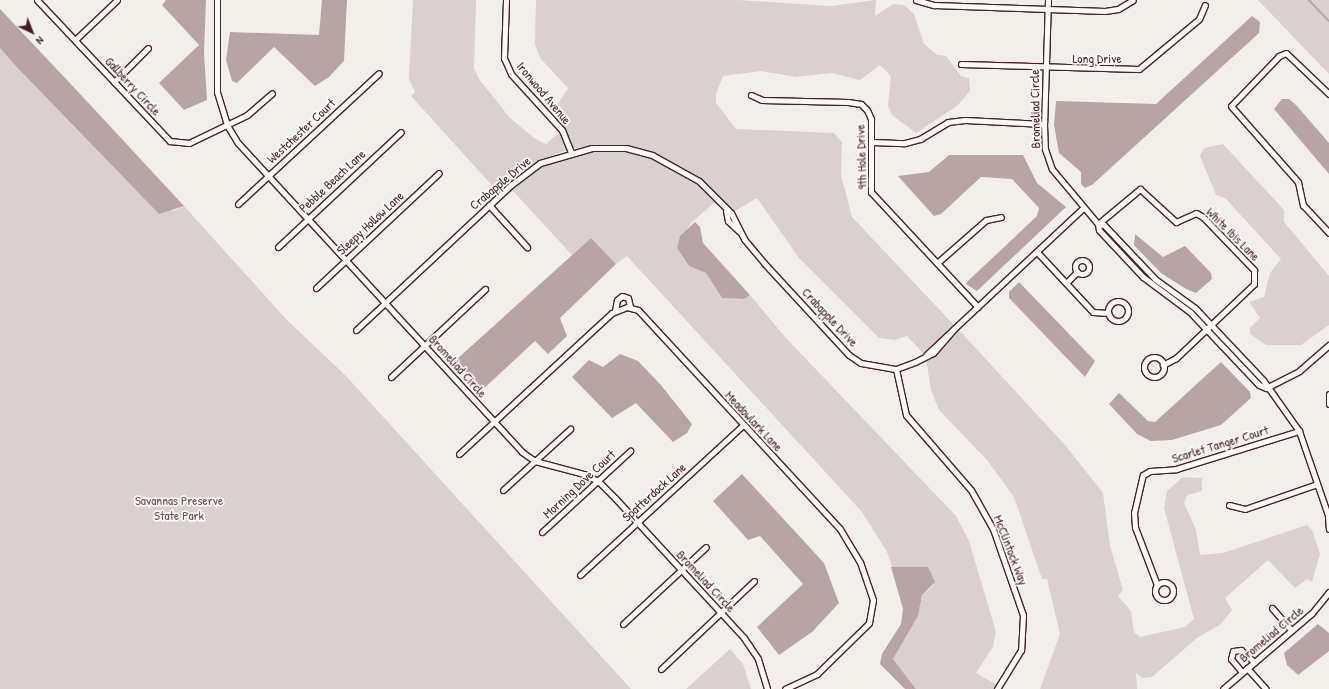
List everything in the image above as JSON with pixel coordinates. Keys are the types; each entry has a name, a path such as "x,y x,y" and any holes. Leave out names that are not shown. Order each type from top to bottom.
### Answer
{"street":[{"name":"Gallberry Circle","path":"37,0 170,141 189,143 247,115 272,94"},
{"path":"75,40 117,0"},
{"name":"Bromeliad Circle","path":"217,0 217,92 227,124 238,143 494,422 535,461 598,481 721,612 752,648 767,689"},
{"name":"Ironwood Avenue","path":"506,0 504,58 511,74 562,130 571,152"},
{"path":"916,0 934,6 1105,11 1118,9 1133,0"},
{"name":"Bromeliad Circle","path":"1048,0 1044,68 1044,124 1045,149 1052,169 1098,224 1099,230 1143,277 1190,312 1259,385 1266,388"},
{"name":"Long Drive","path":"961,64 1044,68 1139,69 1199,19 1205,5"},
{"path":"114,82 148,48"},
{"path":"1329,94 1286,53 1279,56 1231,106 1298,182 1303,205 1329,233"},
{"name":"Westchester Court","path":"238,204 379,73"},
{"name":"9th Hole Drive","path":"751,95 762,100 861,104 871,119 871,192 978,307"},
{"path":"872,142 905,143 920,139 948,122 965,120 1044,124"},
{"name":"Pebble Beach Lane","path":"278,247 401,132"},
{"name":"Crabapple Drive","path":"356,330 386,304 489,205 540,163 571,152 626,148 652,155 699,181 726,210 740,232 849,355 878,368 896,369"},
{"name":"Sleepy Hollow Lane","path":"316,288 439,173"},
{"name":"White Ibis Lane","path":"1098,224 1140,189 1176,222 1196,213 1203,217 1254,270 1256,278 1254,284 1206,329 1164,365"},
{"path":"489,205 527,246"},
{"path":"896,369 926,355 946,333 954,329 1084,207"},
{"path":"937,263 986,220 1000,216"},
{"name":"Bromeliad Circle","path":"1098,224 1104,225 1155,279 1211,324 1263,380 1266,388 1299,431 1329,516 1329,529"},
{"path":"1037,252 1095,314 1108,313"},
{"path":"1066,283 1076,272"},
{"path":"391,377 485,289"},
{"name":"Meadowlark Lane","path":"615,311 617,300 622,296 628,299 630,307 644,315 846,537 860,562 873,600 872,618 863,632 817,674 784,689"},
{"path":"459,454 615,311 630,307"},
{"path":"1266,388 1299,371 1329,344"},
{"name":"McClintock Way","path":"896,369 906,415 971,490 994,529 1023,615 1021,650 997,689"},
{"path":"1329,394 1329,404"},
{"name":"Spatterdock Lane","path":"580,575 743,425"},
{"path":"504,490 570,429"},
{"name":"Scarlet Tanger Court","path":"1157,585 1135,527 1134,513 1143,475 1150,471 1176,469 1299,431"},
{"name":"Morning Dove Court","path":"542,532 630,451"},
{"path":"1229,505 1245,509 1317,484"},
{"path":"623,624 682,571 706,547"},
{"path":"661,669 754,581"},
{"name":"Bromeliad Circle","path":"1223,689 1319,606 1329,592"},
{"path":"1272,608 1291,630"},
{"path":"1242,672 1231,659 1233,651 1241,650 1254,662"},
{"path":"1247,668 1266,689"}],"green space":[{"path":"413,0 476,0 474,68 479,79 510,118 534,138 546,144 560,132 567,150 538,161 498,192 411,96 415,92 409,79"},
{"path":"536,0 738,0 831,6 876,0 875,16 893,4 904,5 914,14 924,44 937,55 946,56 961,76 969,78 970,91 957,106 916,133 892,115 888,106 891,76 880,65 860,80 831,73 796,77 761,71 723,76 716,94 716,103 736,129 834,133 842,142 841,175 852,217 954,325 923,353 907,336 895,340 879,338 799,258 757,198 733,212 701,179 653,152 626,145 573,148 562,126 564,112 558,104 568,88 540,58 535,44"},
{"path":"1258,0 1329,0 1329,74 1300,44"},
{"name":"Savannas Preserve State Park","path":"0,48 98,150 173,211 184,206 286,319 346,376 631,689 0,689"},
{"path":"1223,144 1284,210 1284,222 1329,276 1329,325 1301,345 1266,345 1250,334 1250,328 1260,318 1249,302 1264,297 1270,273 1281,259 1225,198 1216,195 1200,156 1204,148"},
{"path":"593,151 626,151 651,157 697,183 715,202 690,224 677,248 689,266 706,273 722,298 744,299 750,295 785,337 956,516 969,541 996,632 993,647 976,673 997,685 994,689 916,689 893,659 918,616 922,595 934,585 913,568 892,567 887,552 862,512 627,256 616,264 591,238 572,255 513,191 503,197 542,166"},
{"path":"958,329 1065,445 1103,493 1110,546 1123,590 1118,596 1131,611 1134,632 1140,637 1185,627 1194,619 1164,508 1167,491 1183,477 1202,478 1202,491 1187,495 1184,503 1196,530 1200,555 1223,553 1307,525 1312,530 1320,554 1312,582 1307,579 1295,588 1268,560 1225,598 1232,610 1221,624 1197,638 1152,677 1142,678 1136,673 1137,689 1040,689 1060,634 1047,579 1042,579 1014,497 987,460 939,410 931,390 926,359 948,343"},
{"path":"730,649 743,664 751,689 686,689"}],"shaded area":[{"path":"166,0 206,0 204,53 207,100 184,110 159,83 199,45 162,5"},
{"path":"322,0 347,0 344,61 329,77 315,86 274,47 237,83 232,81 226,60 230,32 319,35"},
{"path":"0,9 184,206 159,214 15,65 0,48"},
{"path":"1252,16 1260,22 1259,33 1092,185 1085,188 1081,184 1081,172 1059,153 1054,125 1056,101 1156,104"},
{"path":"1282,99 1289,99 1296,105 1329,143 1329,174 1274,109"},
{"path":"949,155 1023,155 1037,183 1066,207 977,291 966,284 968,281 1037,216 1039,208 1012,179 981,177 941,214 934,216 898,176 929,172"},
{"path":"695,222 700,227 703,243 750,295 744,299 722,298 706,273 689,266 677,248 680,236"},
{"path":"1135,234 1163,257 1185,246 1211,273 1212,279 1196,293 1186,289 1161,273 1134,245"},
{"path":"591,238 616,264 560,318 567,336 548,354 535,341 481,391 456,360"},
{"path":"1019,282 1095,361 1085,377 1009,298 1009,292"},
{"path":"620,354 638,361 660,384 692,424 687,433 673,442 636,403 612,418 572,377 589,360 603,367"},
{"path":"1221,362 1250,392 1251,398 1221,425 1172,440 1151,441 1137,434 1109,404 1119,393 1148,421 1155,422"},
{"path":"742,474 824,563 839,603 812,632 779,655 757,627 803,584 760,536 748,540 713,501"},
{"path":"891,567 928,567 935,582 922,595 918,616 893,659 916,689 905,689 880,664 882,654 901,624 903,609"},
{"path":"1318,624 1329,633 1329,651 1298,675 1287,665 1284,653"}],"waterway":[{"path":"1309,0 1329,21"}]}
